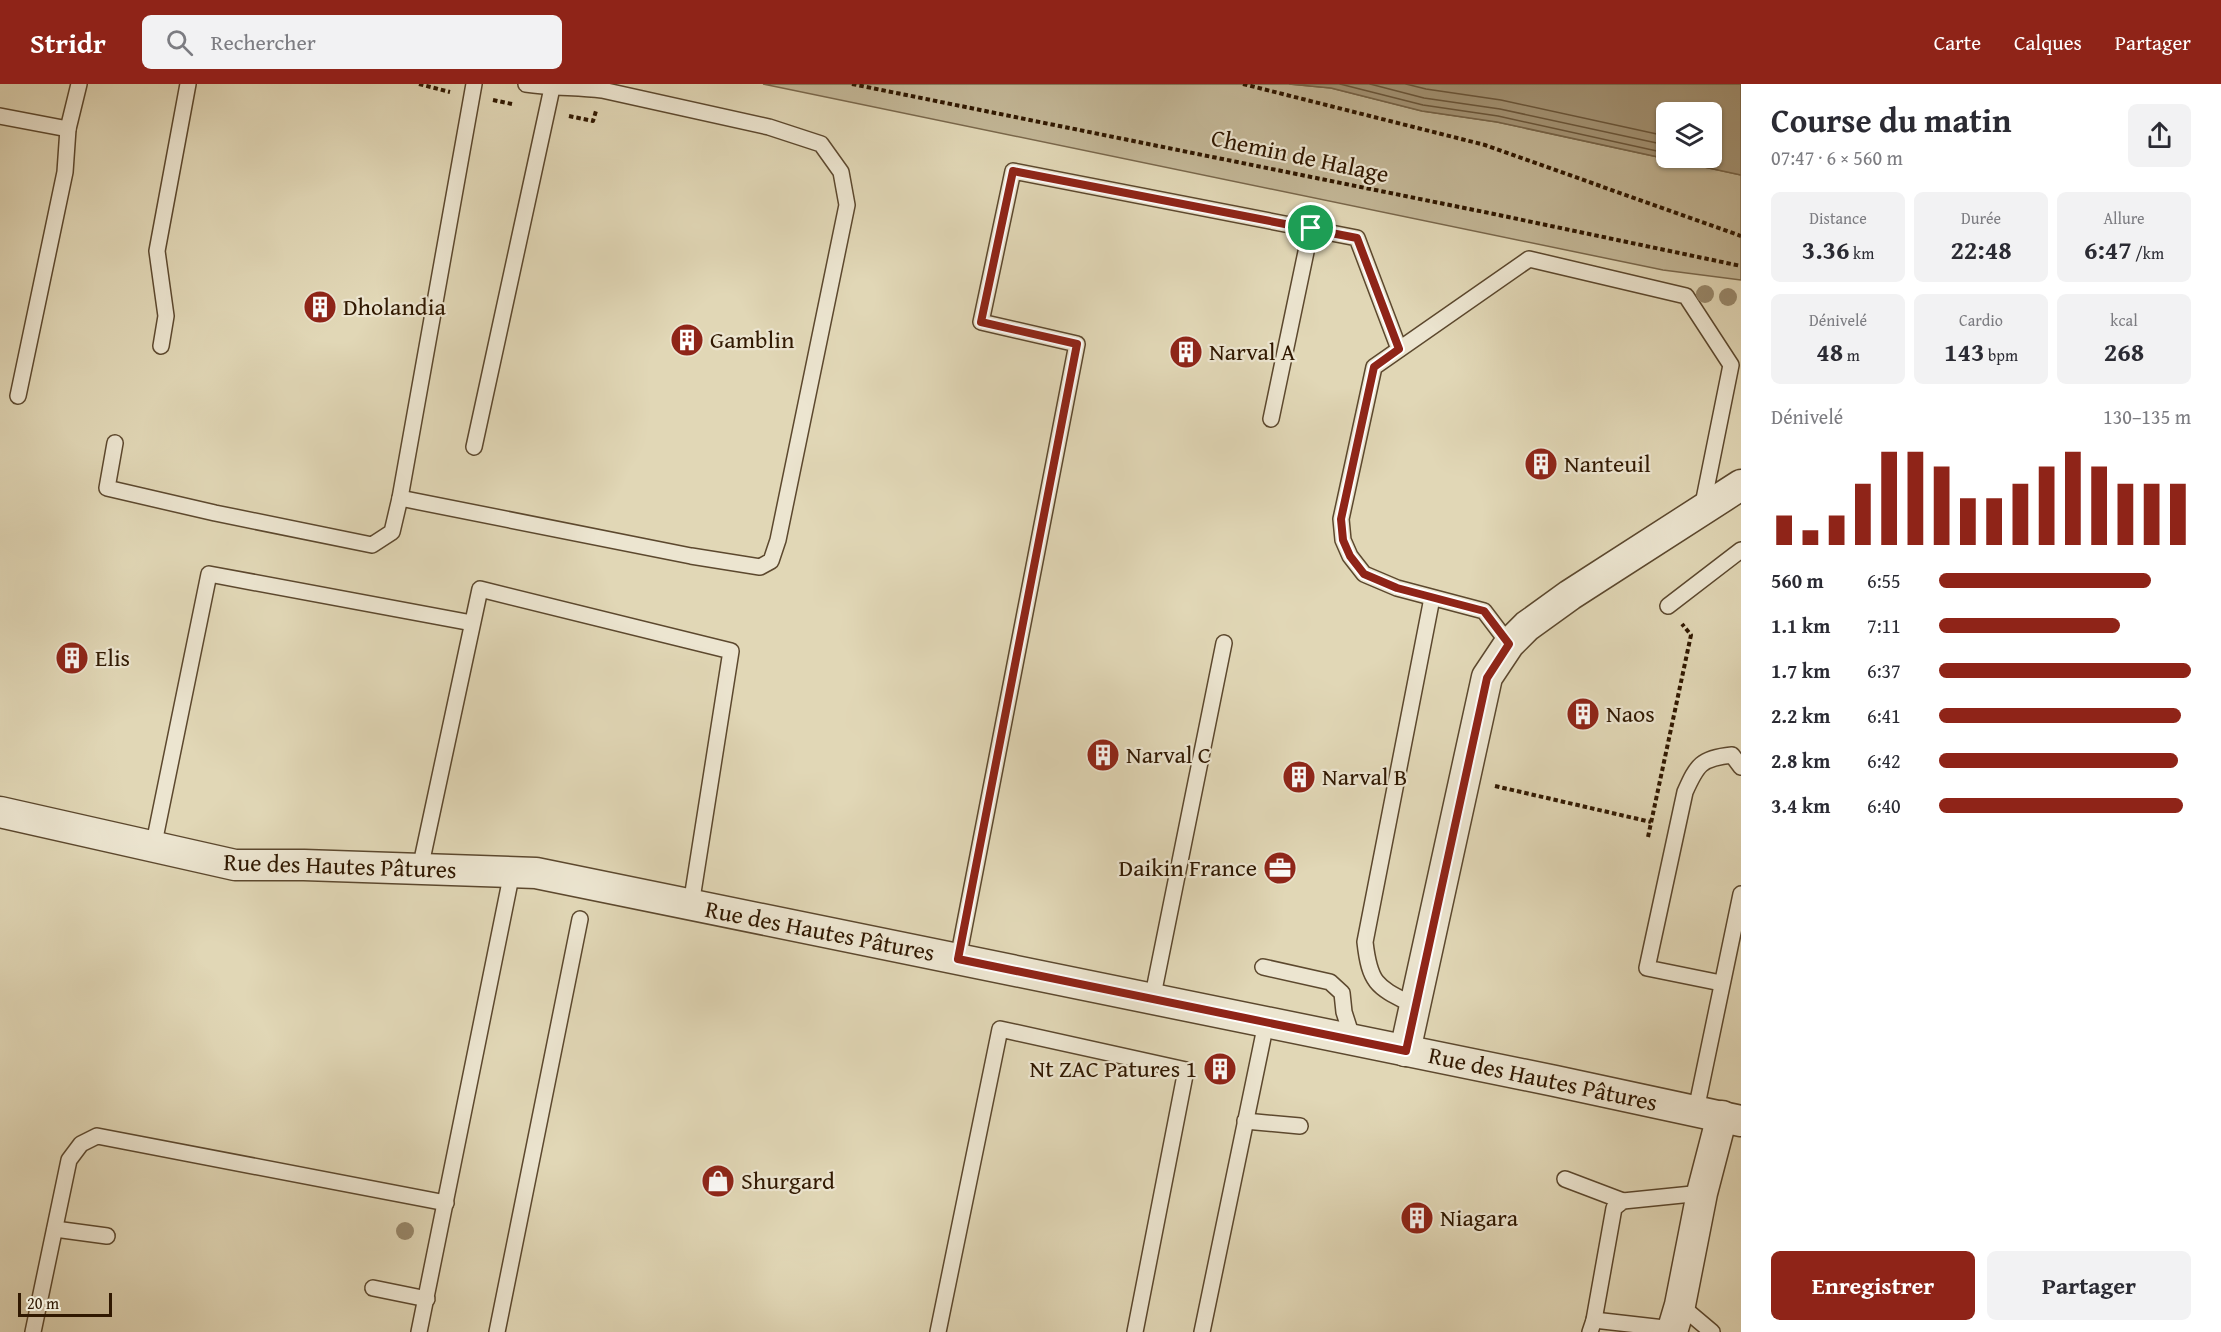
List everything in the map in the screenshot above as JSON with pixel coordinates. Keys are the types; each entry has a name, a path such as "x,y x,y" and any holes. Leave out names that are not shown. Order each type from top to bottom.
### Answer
{"street":[{"path":"1406,1051 1487,678 1509,644 1527,626 1570,595 1741,485"},
{"name":"Rue des Hautes Pâtures","path":"0,812 235,865 304,865 536,873 1720,1116"},
{"path":"1675,1322 1701,1193 1720,1116"}],"lane":[{"path":"18,396 64,172 68,129 79,84"},
{"path":"161,346 166,316 157,251 188,84"},
{"path":"115,443 107,488 372,545 392,532 474,84"},
{"path":"400,498 691,556 760,567 771,561 778,540 847,205 841,172 821,144 769,127 586,88 552,88 526,84"},
{"path":"474,447 552,88"},
{"path":"0,116 68,129"},
{"path":"958,959 1077,344 981,322 1013,171 1357,238 1399,349"},
{"path":"1271,419 1311,228"},
{"path":"1509,644 1484,611 1397,588 1364,574 1350,556 1343,540 1341,519 1374,367 1399,349 1529,259 1686,296 1731,365 1702,510"},
{"path":"1668,606 1741,550"},
{"path":"153,848 209,574 472,623"},
{"path":"420,869 480,589 731,651 691,905"},
{"path":"1415,1006 1383,989 1368,970 1365,942 1432,598"},
{"path":"1152,1000 1224,643"},
{"path":"1721,983 1647,968 1685,792 1695,770 1712,757 1732,755 1741,767"},
{"path":"419,1332 512,872"},
{"path":"1720,1116 1721,983 1741,894"},
{"path":"496,1332 580,919"},
{"path":"1263,967 1330,982 1342,993 1344,1012 1353,1040"},
{"path":"1202,1332 1266,1023"},
{"path":"938,1332 1000,1029 1186,1070 1135,1332"},
{"path":"1245,1121 1300,1126"},
{"path":"33,1332 69,1160 81,1144 97,1136 446,1203"},
{"path":"1565,1179 1623,1201 1701,1193"},
{"path":"1623,1201 1614,1208 1592,1326 1675,1322 1712,1332"},
{"path":"55,1229 107,1236"},
{"path":"373,1288 427,1299"}],"path":[{"name":"Chemin de Halage","path":"852,84 1741,266"},
{"path":"1243,84 1485,145 1741,236"},
{"path":"1647,843 1691,635 1668,606"},
{"path":"1465,778 1651,822"}],"shaded area":[{"path":"763,84 1289,84 1331,88 1422,111 1497,122 1656,157 1656,168 1709,168 1741,175 1741,280 1663,270"}],"water":[{"path":"1289,84 1741,84 1741,175 1709,168 1722,168 1722,102 1656,102 1656,157 1497,122 1422,111 1331,88"}],"place":[{"name":"Dholandia","path":"320,307"},
{"name":"Gamblin","path":"687,340"},
{"name":"Narval A","path":"1186,352"},
{"name":"Nanteuil","path":"1541,464"},
{"name":"Elis","path":"72,658"},
{"name":"Naos","path":"1583,714"},
{"name":"Narval C","path":"1103,755"},
{"name":"Narval B","path":"1299,777"},
{"name":"Daikin France","path":"1280,868"},
{"name":"Nt ZAC Patures 1","path":"1220,1069"},
{"name":"Shurgard","path":"718,1181"},
{"name":"Niagara","path":"1417,1218"}],"route":[{"path":"1013,171 1311,228 1357,238 1399,349 1374,367 1341,519 1343,540 1350,556 1364,574 1377,581 1484,611 1509,644 1487,678 1406,1051 958,959 1077,344 981,322 1013,171"}]}
